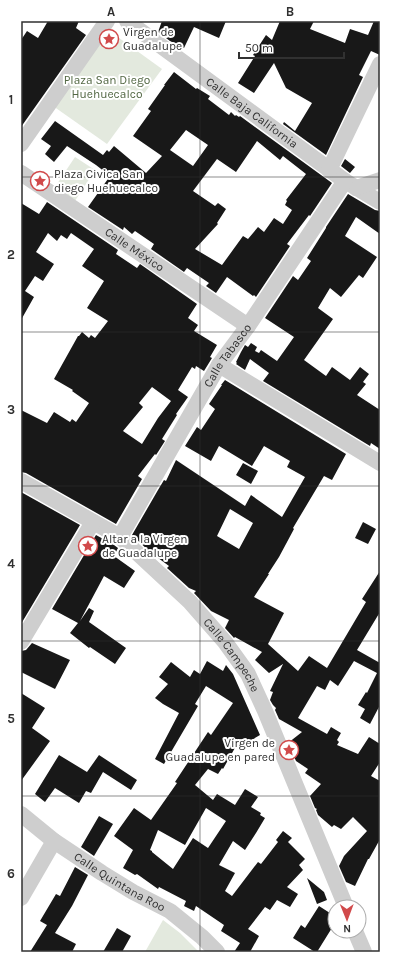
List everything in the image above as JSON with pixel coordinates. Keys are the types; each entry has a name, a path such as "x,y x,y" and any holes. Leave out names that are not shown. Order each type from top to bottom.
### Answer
{"street":[{"path":"21,144 107,21"},
{"name":"Calle Baja California","path":"127,21 329,170 350,185 380,202"},
{"path":"329,170 380,64"},
{"name":"Calle México","path":"21,173 248,326"},
{"path":"350,185 380,180"},
{"name":"Calle Tabasco","path":"120,537 219,365 350,185"},
{"path":"219,365 380,463"},
{"name":"Calle Campeche","path":"21,481 120,537 190,602 225,642 248,674 265,711 343,899"},
{"path":"21,642 93,522"},
{"name":"Calle Quintana Roo","path":"23,821 102,874 170,911 202,937 217,952"},
{"path":"21,898 54,841"},
{"path":"358,939 364,952"}],"green space":[{"name":"Plaza San Diego Huehuecalco","path":"108,30 162,69 107,144 53,106"},
{"path":"75,157 95,170 73,204 53,190"},
{"path":"163,920 180,933 199,952 145,952"}],"building":[{"path":"48,21 79,21 76,28 86,35 21,127 21,40 27,31 38,38"},
{"path":"162,21 226,21 219,38 194,27 184,48 170,41 158,32"},
{"path":"280,21 314,21 310,29 345,43 350,29 368,35 374,21 380,21 380,55 371,51 359,75 363,77 326,155 283,124 284,122 295,131 312,103 286,88 274,63 254,93 238,83 266,35 272,40"},
{"path":"174,72 196,89 197,88 210,96 208,99 229,115 231,112 235,116 240,116 332,183 310,216 309,215 287,244 290,246 256,297 227,277 216,293 206,286 209,283 187,268 184,272 151,249 154,244 135,231 132,234 124,227 123,230 88,207 110,176 67,146 54,162 45,154 51,146 41,139 55,121 103,155 107,150 109,152 114,146 146,173 162,156 133,136 151,111 148,109","holes":["186,130 208,145 193,166 170,150","257,141 280,160 283,156 306,174 286,200 285,205 292,210 283,224 274,218 264,232 258,227 248,239 243,236 222,265 195,249 218,224 217,223 226,209 218,203 215,206 193,191 217,159 236,172"]},
{"path":"345,159 355,167 350,173 341,166"},
{"path":"348,194 375,210 380,211 380,234 356,217 345,236 377,257 363,278 359,275 341,297 330,288 318,308 333,319 304,360 326,376 332,367 350,380 360,367 369,374 363,382 366,384 357,395 380,410 380,449 371,443 370,446 263,381 269,373 250,359 245,370 236,364 245,345 248,347 251,343 257,347 255,351 259,353 261,350 277,361 294,337 265,318 293,276 298,280 311,261 307,258"},
{"path":"47,202 118,250 116,254 137,268 140,264 197,304 188,318 198,325 194,331 217,345 210,357 212,358 204,371 196,366 195,369 192,367 178,390 188,397 176,414 177,415 162,439 165,441 156,455 155,454 138,476 142,479 116,524 26,473 21,472 21,410 47,423 54,412 70,422 72,419 76,422 89,403 72,391 73,390 54,379 78,336 82,332 89,338 91,335 95,338 108,321 87,308 104,281 82,266 94,249 71,233 67,239 61,235 57,241 48,233 36,252 54,264 43,281 35,276 25,291 34,297 21,320 21,203 39,214","holes":["152,387 171,401 158,418 142,444 123,431 143,407 139,403"]},
{"path":"225,380 346,454 332,480 324,476 293,528 294,529 279,557 254,597 284,613 268,644 298,671 309,656 327,668 366,602 362,599 380,571 380,612 357,650 380,663 380,705 370,724 360,718 365,709 358,705 366,692 367,693 377,673 354,661 338,686 330,680 325,690 317,686 298,718 327,734 331,727 341,733 337,740 339,742 337,745 358,754 369,737 380,744 380,762 371,776 380,781 380,842 379,841 368,859 355,886 346,882 339,866 344,856 367,831 353,817 341,829 334,825 332,827 318,815 317,809 315,808 310,796 321,784 305,773 308,769 296,761 288,743 302,732 279,719 275,710 276,708 270,700 273,692 270,691 283,664 269,673 255,660 262,652 235,637 234,638 225,628 229,620 211,611 194,593 196,591 189,588 167,568 169,566 150,552 132,535 164,480 166,481 176,460 245,506 251,495 282,517 305,477 287,467 290,461 264,446 252,466 219,446 211,461 185,446 197,427 201,430 215,409 209,404","holes":["230,509 253,523 239,549 217,536"]},
{"path":"243,463 258,471 251,484 236,475"},
{"path":"21,492 80,525 21,624"},
{"path":"363,522 376,529 368,544 355,538"},
{"path":"96,535 118,548 114,556 135,571 124,588 104,576 80,621 89,608 94,611 89,622 126,648 115,664 90,647 89,648 70,633 78,623 52,609"},
{"path":"32,643 70,660 55,689 21,672 21,651 26,650"},
{"path":"207,661 223,671 226,665 233,674 260,735 245,744 240,739 223,769 222,768 218,774 208,769 195,785 213,800 217,794 235,805 245,789 258,797 251,807 261,813 260,815 265,818 245,850 233,841 219,865 235,873 225,891 232,896 258,862 261,864 278,842 276,840 283,831 292,838 288,842 305,859 299,865 303,870 287,887 298,894 290,907 277,900 270,910 265,907 248,929 259,936 250,952 234,952 240,943 221,931 224,925 196,906 194,911 184,906 186,901 159,887 158,889 137,874 135,875 123,868 133,850 114,836 134,808 151,820 177,783 175,782 208,732 211,735 233,703 206,686 195,704 198,706 164,764 155,759 179,713 155,698 168,684 159,677 171,662 190,677 194,670 200,674","holes":["206,808 226,821 208,848 193,838 173,869 150,850 158,830 185,845"]},
{"path":"21,693 45,708 32,728 50,741 21,781"},
{"path":"59,755 87,772 99,755 137,780 131,790 103,772 91,793 86,791 79,803 55,788 45,802 35,794"},
{"path":"99,816 113,824 94,856 81,847"},
{"path":"75,867 88,875 72,906 55,933 76,944 72,952 30,952 47,925 40,921 56,894 60,896"},
{"path":"307,878 324,892 327,900 317,904"},
{"path":"319,906 327,911 327,936 317,952 293,938 301,925 305,928"},
{"path":"117,928 131,936 122,952 103,952"}],"place":[{"name":"Virgen de Guadalupe","path":"109,39"},
{"name":"Plaza Civica San diego Huehuecalco","path":"40,181"},
{"name":"Altar a la Virgen de Guadalupe","path":"88,546"},
{"name":"Virgen de Guadalupe en pared","path":"289,750"}]}
